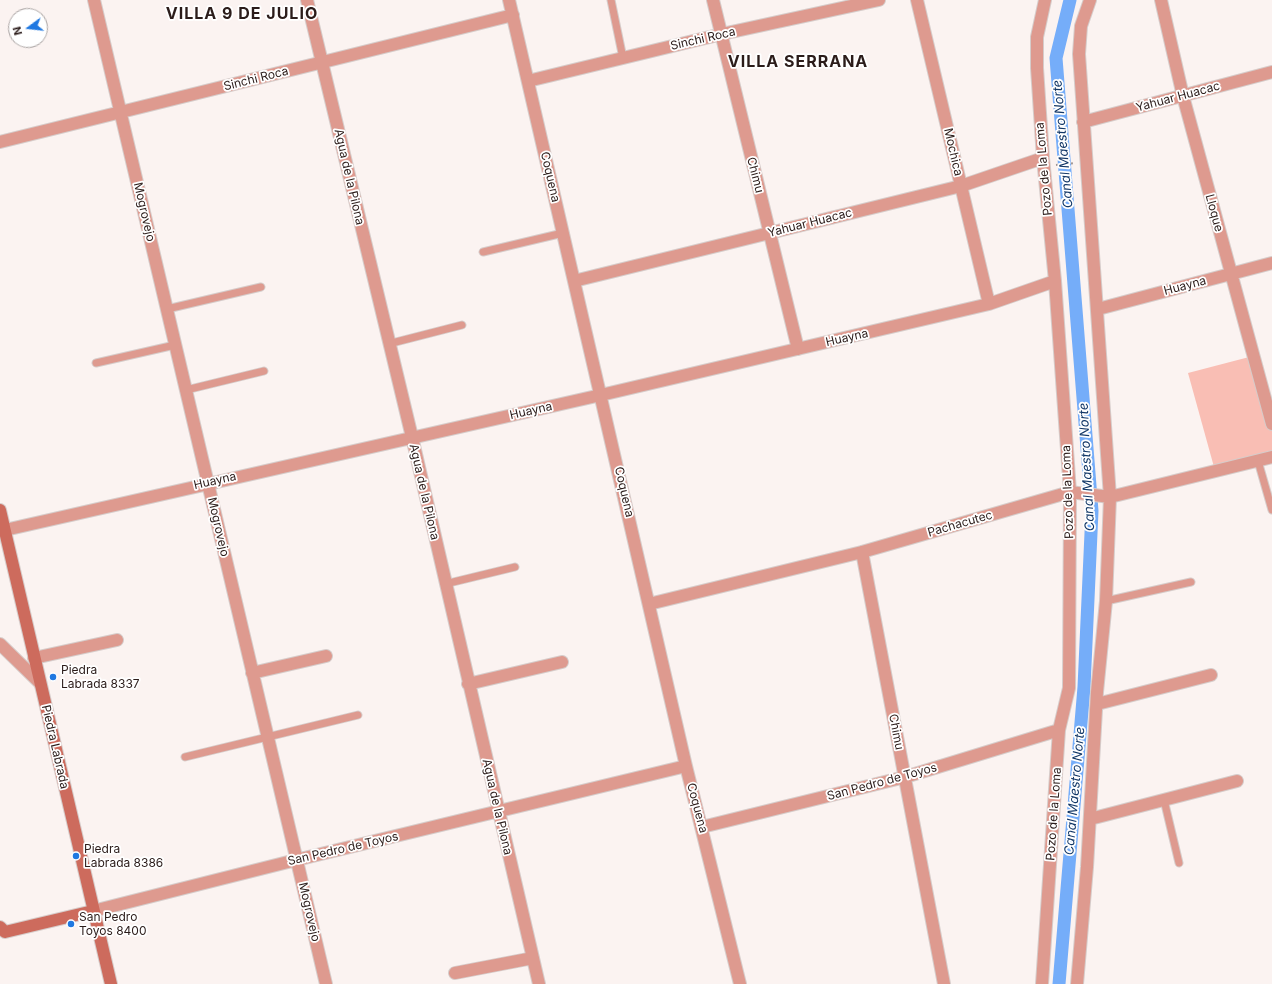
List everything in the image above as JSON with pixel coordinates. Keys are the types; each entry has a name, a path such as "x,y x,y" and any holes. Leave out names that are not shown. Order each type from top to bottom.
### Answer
{"main road":[{"name":"Piedra Labrada","path":"0,510 111,984"},
{"name":"San Pedro de Toyos","path":"2,931 93,912"}],"street":[{"name":"Mogrovejo","path":"94,0 326,984"},
{"name":"Agua de la Pilona","path":"307,0 388,344 412,437 468,684 539,984"},
{"name":"Coquena","path":"509,0 686,766 740,984"},
{"name":"Chimu","path":"713,0 798,349"},
{"name":"Sinchi Roca","path":"528,81 722,34 879,0"},
{"name":"Mochica","path":"917,0 989,304"},
{"name":"Pozo de la Loma","path":"1042,984 1059,730 1069,688 1070,492 1047,162 1037,68 1037,37 1045,0"},
{"path":"1077,984 1106,601 1110,497 1079,54 1081,26 1090,0"},
{"name":"Lloque","path":"1161,0 1183,96 1272,424"},
{"name":"Sinchi Roca","path":"0,142 513,15"},
{"name":"Yahuar Huacac","path":"1083,122 1272,72"},
{"name":"Yahuar Huacac","path":"574,281 961,186 1047,162"},
{"name":"Huayna","path":"1098,309 1272,263"},
{"name":"Huayna","path":"5,530 601,395 989,304 1055,280"},
{"name":"Pachacutec","path":"649,604 862,552 1070,492 1110,497 1272,457"},
{"name":"Chimu","path":"862,552 944,984"},
{"path":"34,658 117,640"},
{"path":"0,644 40,683"},
{"path":"252,672 326,656"},
{"path":"468,684 562,662"},
{"path":"1097,704 1211,675"},
{"name":"San Pedro de Toyos","path":"702,826 905,777 1059,730"},
{"name":"San Pedro de Toyos","path":"93,912 296,860 686,766"},
{"path":"1090,819 1237,781"},
{"path":"456,973 533,958"}],"lane":[{"path":"611,0 623,58"},
{"path":"482,252 563,233"},
{"path":"167,309 261,287"},
{"path":"388,344 462,325"},
{"path":"96,363 175,345"},
{"path":"186,390 264,370"},
{"path":"1258,461 1272,510"},
{"path":"445,584 515,567"},
{"path":"1106,601 1191,582"},
{"path":"185,757 358,715"},
{"path":"1164,800 1179,863"}],"path":[{"path":"1047,162 1078,163"}],"shaded area":[{"path":"1253,356 1272,424 1272,453 1214,467 1188,373"}],"waterway":[{"name":"Canal Maestro Norte","path":"1059,984 1084,687 1092,511 1056,58 1070,0"}],"place":[{"name":"Piedra Labrada 8337","path":"53,677"},
{"name":"Piedra Labrada 8386","path":"76,856"},
{"name":"San Pedro Toyos 8400","path":"71,924"}],"district":[{"name":"VILLA 9 DE JULIO","path":"242,14"},
{"name":"VILLA SERRANA","path":"798,62"}]}
